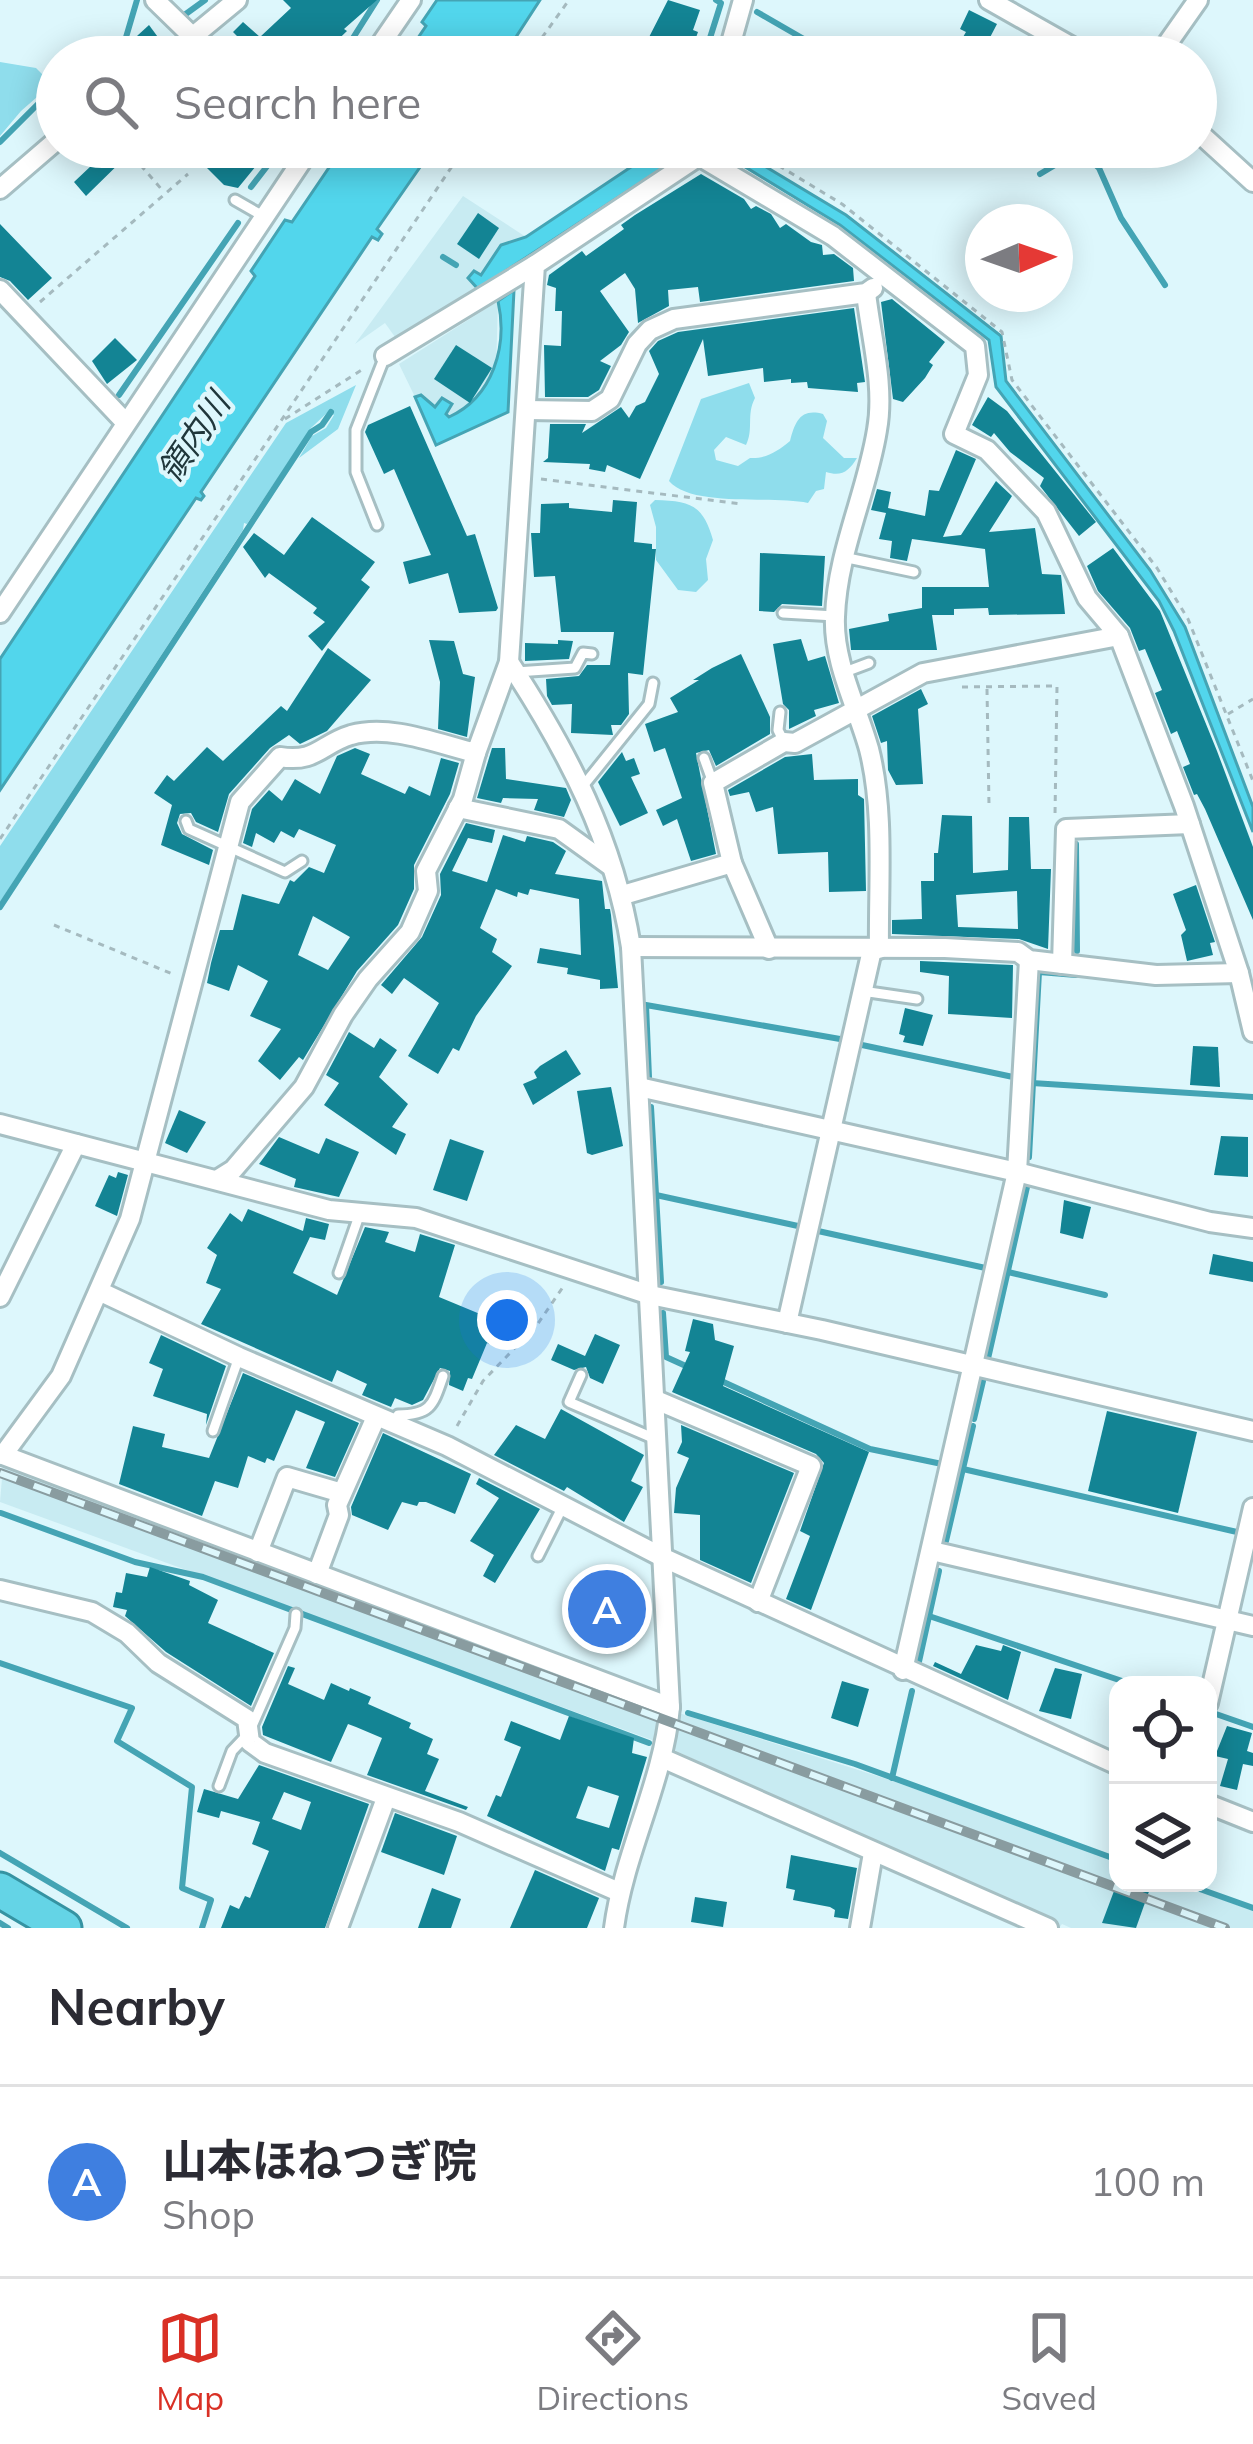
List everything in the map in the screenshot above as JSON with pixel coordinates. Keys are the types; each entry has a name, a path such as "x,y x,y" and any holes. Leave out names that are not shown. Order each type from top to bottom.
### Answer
{"highway":[{"path":"0,1890 64,1928"}],"street":[{"path":"155,0 192,36"},
{"path":"194,36 237,0"},
{"path":"386,36 411,0"},
{"path":"733,36 742,0"},
{"path":"989,0 1053,36"},
{"path":"1173,36 1198,0"},
{"path":"1217,145 1249,169"},
{"path":"0,189 36,158"},
{"path":"0,613 296,168"},
{"path":"385,356 535,265 676,168"},
{"path":"727,168 833,236 975,346 978,375 954,434 987,450 1046,512 1088,598 1119,636 1190,824 1253,1032"},
{"path":"217,1180 232,1170 304,1087 368,979 410,932 428,891 426,871 458,808 513,667 535,265"},
{"path":"527,410 592,411 610,399 650,329 674,319 866,293 886,277"},
{"path":"0,290 124,422"},
{"path":"787,1323 828,1130 875,950 876,792 835,616 842,557 866,484 878,425 866,293"},
{"path":"769,949 731,863 713,783 923,673 1119,636"},
{"path":"513,667 568,754 623,895 631,947 670,1707 662,1758 619,1892 614,1928"},
{"path":"476,753 379,732 350,735 302,760 280,757 240,802 130,1220 62,1376 2,1455 670,1707"},
{"path":"458,808 559,830 613,868"},
{"path":"1062,964 1066,829 1190,824"},
{"path":"623,895 731,863"},
{"path":"631,947 1018,952 1029,960 1156,975 1238,973"},
{"path":"903,1670 1017,1172 1029,960"},
{"path":"639,1088 1017,1172 1210,1222 1253,1228"},
{"path":"0,1124 329,1210 416,1218 650,1294 1253,1431"},
{"path":"0,1297 76,1144"},
{"path":"101,1292 239,1358 447,1446 664,1558 1109,1761"},
{"path":"656,1400 811,1466 758,1602"},
{"path":"317,1574 339,1516 337,1504 384,1421"},
{"path":"257,1552 287,1477 342,1493"},
{"path":"1215,1676 1253,1508"},
{"path":"932,1551 1253,1625"},
{"path":"0,1590 92,1612 127,1633 158,1664 247,1719 250,1742 265,1753 459,1822 619,1892"},
{"path":"662,1758 1048,1928"},
{"path":"338,1928 386,1798"},
{"path":"1217,1808 1253,1822"},
{"path":"860,1928 873,1853"}],"lane":[{"path":"235,200 263,216"},
{"path":"377,525 356,472 356,430 385,356"},
{"path":"842,557 914,572"},
{"path":"783,613 835,616"},
{"path":"513,667 574,668 583,653 592,654"},
{"path":"845,672 869,663"},
{"path":"582,788 649,704 653,683"},
{"path":"779,712 778,730 784,742"},
{"path":"704,758 713,783"},
{"path":"186,821 189,829 285,872 302,861"},
{"path":"862,992 917,999"},
{"path":"339,1273 360,1213"},
{"path":"213,1431 239,1358"},
{"path":"581,1375 569,1402 658,1440"},
{"path":"384,1421 427,1409 435,1401 443,1376"},
{"path":"538,1556 563,1506"},
{"path":"219,1786 232,1751 249,1732 295,1628 296,1613"}],"path":[{"path":"543,36 569,0"},
{"path":"144,168 166,193"},
{"path":"0,839 451,168"},
{"path":"24,316 188,174"},
{"path":"282,420 385,356"},
{"path":"522,477 741,505"},
{"path":"1127,528 1187,619 1253,781"},
{"path":"964,687 1057,686 1055,821 1066,829"},
{"path":"986,687 989,805"},
{"path":"1226,715 1253,699"},
{"path":"54,925 190,981"},
{"path":"447,1446 482,1381 558,1299 571,1269"}],"shaded area":[{"path":"0,62 36,68 36,98 0,136"},
{"path":"463,196 526,237 501,245 481,275 474,271 478,289 395,337 385,323 355,344"},
{"path":"498,301 496,370 473,406 449,417 442,398 436,407 415,397 399,364"},
{"path":"749,383 755,398 746,445 726,437 714,450 716,460 738,466 772,454 790,441 800,418 809,413 823,414 827,421 823,438 844,458 857,458 844,472 826,472 824,489 816,491 808,503 714,498 669,481 701,399"},
{"path":"356,385 338,429 299,458 312,436 326,428 334,415 328,412 311,428 244,523 0,902 0,846 286,423"},
{"path":"655,500 694,507 709,528 713,540 706,559 708,580 696,592 678,590 656,560 650,505"},
{"path":"3,1466 662,1712 655,1741 0,1502"},
{"path":"678,1715 890,1780 1109,1859 1109,1892 1201,1892 1253,1911 1253,1928 1071,1928 1062,1924 1059,1928 676,1751 672,1742"}],"water":[{"path":"437,0 540,0 517,36 419,36 426,26 422,22"},
{"name":"領内川","path":"329,168 419,168 377,229 382,234 378,240 372,237 201,492 204,496 196,498 0,790 0,659 255,276 251,271 285,220 292,222"},
{"path":"630,168 663,168 478,289 468,278 474,271 481,275 501,245 526,237"},
{"path":"747,168 768,168 846,215 1001,336 1006,381 1150,570 1185,627 1253,807 1253,832 1159,601 996,387 989,340 840,225"},
{"path":"514,290 508,412 436,445 415,397 421,395 435,407 442,398 452,404 449,417 477,397 498,352 498,301"}],"building":[{"path":"283,0 377,0 342,36 261,36 291,8"},
{"path":"668,0 700,10 693,30 697,36 650,36"},
{"path":"969,10 997,24 991,36 964,36 966,32 960,29"},
{"path":"243,22 259,36 237,36 233,32"},
{"path":"149,25 157,36 137,36"},
{"path":"89,168 115,168 86,196 74,182"},
{"path":"207,168 254,168 238,188 224,185"},
{"path":"701,174 744,199 751,209 756,206 771,214 780,228 786,224 822,245 823,255 834,254 853,268 854,281 700,302 698,287 668,290 669,306 638,323 635,289 625,273 600,291 629,332 600,361 611,366 599,390 588,397 545,397 544,345 561,346 562,311 555,311 556,288 547,285 549,275 582,251 586,256 624,229 621,225 635,215"},
{"path":"478,213 499,228 479,259 457,244"},
{"path":"0,224 52,278 28,300 0,277"},
{"path":"892,299 945,342 929,362 933,365 925,378 903,402 893,399 881,302"},
{"path":"854,308 865,382 857,383 858,392 808,388 807,382 791,383 791,379 764,382 763,368 708,376 703,339 640,479 607,465 605,472 589,469 590,464 543,462 548,458 550,424 586,424 582,433 621,407 629,418 645,402 659,374 649,351 658,341 678,332"},
{"path":"115,338 137,360 107,384 92,361"},
{"path":"456,345 492,368 470,403 434,379"},
{"path":"988,397 1007,411 1096,522 1079,536 1040,486 1044,478 994,433 991,437 972,425"},
{"path":"410,406 467,536 475,534 496,611 459,613 448,573 409,584 403,562 431,555 394,469 384,474 365,432 368,425"},
{"path":"956,450 976,459 943,537 961,535 996,481 1012,496 989,532 1035,528 1042,574 1061,575 1065,614 989,615 988,608 954,609 954,615 932,615 937,650 851,650 849,629 889,621 888,614 922,608 922,587 989,587 985,549 912,539 907,561 890,558 892,541 879,539 886,513 871,510 877,489 891,492 888,508 925,516 929,490 939,491"},
{"path":"613,500 637,502 634,542 656,549 643,675 628,673 629,714 621,725 611,725 613,735 571,733 572,704 552,705 546,679 579,676 587,665 610,665 614,632 561,632 555,576 534,577 531,533 540,533 541,504 569,503 569,508 612,512"},
{"path":"312,517 375,562 361,580 370,587 322,651 308,636 325,622 313,613 317,608 269,573 265,578 243,547 254,533 284,555"},
{"path":"1113,548 1160,611 1217,751 1253,847 1253,920 1205,809 1194,795 1183,767 1190,764 1177,731 1171,734 1155,693 1162,690 1145,649 1139,651 1130,628 1098,591 1087,566"},
{"path":"760,553 825,556 822,606 782,604 774,612 759,611"},
{"path":"801,639 808,661 825,656 839,703 814,710 816,716 789,729 773,644"},
{"path":"429,640 454,641 463,674 475,677 467,737 438,729 440,682"},
{"path":"558,640 573,641 569,659 525,661 525,643 558,644"},
{"path":"328,648 371,680 327,731 300,744 289,735 270,748 229,794 218,832 196,822 191,813 180,814 177,823 182,834 213,850 209,865 161,845 172,805 154,793 167,775 174,781 207,747 223,761 281,706 287,711"},
{"path":"741,654 770,717 770,734 716,766 709,750 696,753 716,854 691,861 677,819 663,826 656,810 682,798 665,748 654,752 645,724 678,712 670,698"},
{"path":"921,689 928,704 918,709 923,784 896,785 888,770 887,741 881,743 872,716"},
{"path":"355,748 370,754 361,774 405,794 409,786 430,796 441,758 459,763 450,794 414,865 414,889 398,925 357,971 303,1060 299,1057 280,1080 258,1061 281,1029 250,1016 268,981 238,965 229,991 207,983 220,930 233,930 242,894 279,904 290,880 294,882 309,867 324,873 336,845 299,829 294,838 281,831 274,843 256,833 252,847 243,843 252,809 269,790 282,801 295,779 320,794 337,756","holes":["313,916 350,937 328,970 298,955"]},
{"path":"492,748 505,748 506,779 566,788 571,800 564,817 534,810 538,799 503,798 501,803 477,798"},
{"path":"622,752 626,761 634,758 640,774 631,777 648,813 620,826 598,782"},
{"path":"812,754 814,780 858,779 858,795 864,799 866,891 829,892 828,852 778,854 773,807 756,812 749,792 730,796 728,790 785,757"},
{"path":"942,815 972,816 973,873 1008,870 1009,817 1029,817 1031,869 1051,869 1048,949 1019,939 892,934 892,920 922,919 921,881 934,881 934,853 938,853","holes":["1017,891 1018,929 958,927 956,895"]},
{"path":"466,823 495,830 492,843 468,838 452,871 487,882 503,835 525,842 527,836 553,842 566,851 555,874 602,881 605,909 611,915 618,988 600,989 600,980 537,963 540,948 581,955 579,899 530,889 528,895 518,892 517,897 496,889 480,928 497,939 492,952 512,966 476,1016 459,1051 453,1048 438,1074 408,1056 439,1003 404,978 392,994 381,985 422,937 441,895 440,874"},
{"path":"1196,885 1215,942 1210,943 1213,955 1187,961 1181,935 1186,930 1173,894"},
{"path":"920,961 1013,965 1012,1018 948,1014 949,976 920,972"},
{"path":"905,1008 933,1015 923,1046 903,1042 905,1036 899,1034"},
{"path":"349,1032 374,1048 380,1038 397,1050 379,1077 408,1104 392,1127 406,1134 396,1155 324,1105 339,1083 326,1075"},
{"path":"1193,1046 1218,1047 1220,1087 1190,1085"},
{"path":"566,1050 581,1074 533,1105 523,1084 537,1078 534,1072 540,1066"},
{"path":"611,1087 623,1146 592,1155 587,1153 577,1091"},
{"path":"179,1110 206,1122 187,1153 165,1143"},
{"path":"1221,1136 1248,1137 1248,1177 1214,1175"},
{"path":"279,1137 319,1154 326,1138 359,1152 339,1197 294,1187 296,1179 259,1164"},
{"path":"450,1139 484,1151 467,1201 433,1190"},
{"path":"118,1172 128,1175 117,1216 95,1206 109,1175 116,1178"},
{"path":"1064,1200 1091,1207 1083,1239 1060,1233"},
{"path":"248,1209 303,1231 306,1218 329,1224 325,1240 310,1237 293,1273 337,1295 365,1227 389,1232 385,1242 415,1252 420,1234 455,1245 439,1297 506,1330 498,1348 487,1343 463,1391 449,1385 450,1371 440,1368 423,1400 412,1405 395,1398 391,1407 362,1395 367,1384 337,1370 332,1382 201,1324 221,1289 206,1283 217,1255 207,1248 230,1213 242,1222"},
{"path":"1213,1254 1253,1262 1253,1282 1209,1274"},
{"path":"693,1319 713,1324 715,1340 734,1346 723,1386 869,1452 811,1610 786,1599 810,1536 800,1531 824,1463 816,1454 672,1392 690,1352 685,1351"},
{"path":"595,1334 620,1345 603,1384 590,1378 586,1367 574,1370 551,1360 558,1344 585,1356"},
{"path":"161,1335 226,1366 206,1425 207,1414 153,1396 163,1369 149,1363"},
{"path":"243,1373 359,1423 335,1477 306,1468 325,1422 296,1410 274,1461 267,1458 265,1463 248,1456 238,1488 215,1481 202,1516 119,1484 133,1426 165,1434 162,1447 209,1458"},
{"path":"561,1409 644,1455 631,1481 643,1487 624,1522 567,1487 564,1491 494,1455 516,1425 545,1439"},
{"path":"1107,1411 1197,1432 1178,1513 1088,1491"},
{"path":"681,1425 794,1473 751,1583 700,1560 700,1515 674,1513 676,1488 689,1458 677,1453"},
{"path":"383,1433 471,1474 455,1514 426,1502 417,1506 402,1502 388,1530 352,1515 351,1507"},
{"path":"479,1478 540,1509 495,1583 483,1576 494,1555 470,1541 499,1498 476,1484"},
{"path":"150,1567 190,1581 189,1585 218,1600 208,1623 274,1653 251,1706 166,1652 125,1616 127,1610 113,1607 126,1573 147,1577"},
{"path":"603,1579 622,1588 609,1621 617,1625 609,1641 575,1624 592,1581"},
{"path":"976,1645 1001,1651 1003,1645 1021,1652 1008,1700 933,1666 935,1662 961,1674"},
{"path":"288,1666 295,1668 288,1684 324,1700 331,1683 350,1688 371,1697 368,1704 411,1723 409,1728 433,1739 427,1754 439,1759 425,1791 468,1807 466,1810 367,1775 382,1738 348,1724 331,1762 263,1735 262,1727"},
{"path":"1055,1668 1082,1674 1071,1719 1039,1711"},
{"path":"842,1681 869,1689 858,1727 831,1718"},
{"path":"569,1716 634,1738 632,1753 647,1757 619,1850 612,1848 605,1871 487,1816 496,1795 501,1797 521,1747 504,1740 511,1721 560,1740","holes":["588,1786 619,1796 609,1828 576,1818"]},
{"path":"1227,1726 1252,1733 1247,1751 1253,1753 1253,1766 1243,1764 1237,1790 1220,1786 1228,1759 1217,1756"},
{"path":"259,1765 369,1804 325,1928 221,1928 230,1905 239,1909 245,1896 250,1898 269,1851 252,1844 260,1822 221,1811 219,1818 197,1812 204,1789 238,1799","holes":["284,1792 311,1802 301,1830 272,1819"]},
{"path":"395,1813 457,1836 444,1875 381,1852"},
{"path":"791,1855 857,1868 848,1919 834,1917 830,1907 793,1900 795,1890 786,1888"},
{"path":"535,1870 599,1898 587,1928 510,1928"},
{"path":"432,1888 461,1899 451,1928 418,1928"},
{"path":"1114,1892 1149,1892 1136,1928 1102,1923"},
{"path":"695,1897 727,1902 723,1927 691,1922"}],"waterway":[{"path":"126,36 137,0"},
{"path":"183,16 205,0"},
{"path":"354,36 377,0"},
{"path":"711,36 721,3 716,0"},
{"path":"757,12 799,36"},
{"path":"0,142 36,106"},
{"path":"251,187 266,168"},
{"path":"1040,174 1050,168"},
{"path":"1099,168 1121,218 1165,285"},
{"path":"119,395 238,223"},
{"path":"443,257 456,265"},
{"path":"0,907 311,432 331,412"},
{"path":"1076,844 1077,951"},
{"path":"1029,1157 1039,972 1076,975"},
{"path":"649,1077 646,1005 840,1039"},
{"path":"862,1045 1013,1077"},
{"path":"1032,1083 1253,1097"},
{"path":"651,1107 661,1282"},
{"path":"987,1363 1027,1187"},
{"path":"656,1195 798,1226"},
{"path":"818,1231 990,1269"},
{"path":"1008,1272 1105,1295"},
{"path":"663,1313 666,1357 688,1367"},
{"path":"717,1379 870,1449 942,1464"},
{"path":"974,1419 983,1381"},
{"path":"946,1541 973,1426"},
{"path":"963,1469 1237,1532"},
{"path":"1,1513 135,1562 203,1577 649,1743"},
{"path":"918,1666 939,1571"},
{"path":"929,1616 1109,1677"},
{"path":"0,1663 132,1708 117,1741 192,1787 182,1888 211,1900 202,1928"},
{"path":"892,1778 912,1691"},
{"path":"688,1713 855,1764 1109,1857"},
{"path":"1217,1714 1253,1727"},
{"path":"0,1853 127,1928"},
{"path":"1208,1892 1253,1908"},
{"path":"0,1923 8,1928"}],"railway":[{"path":"0,1473 1225,1928"}],"place":[{"name":"山本ほねつぎ院","path":"607,1609"}]}
